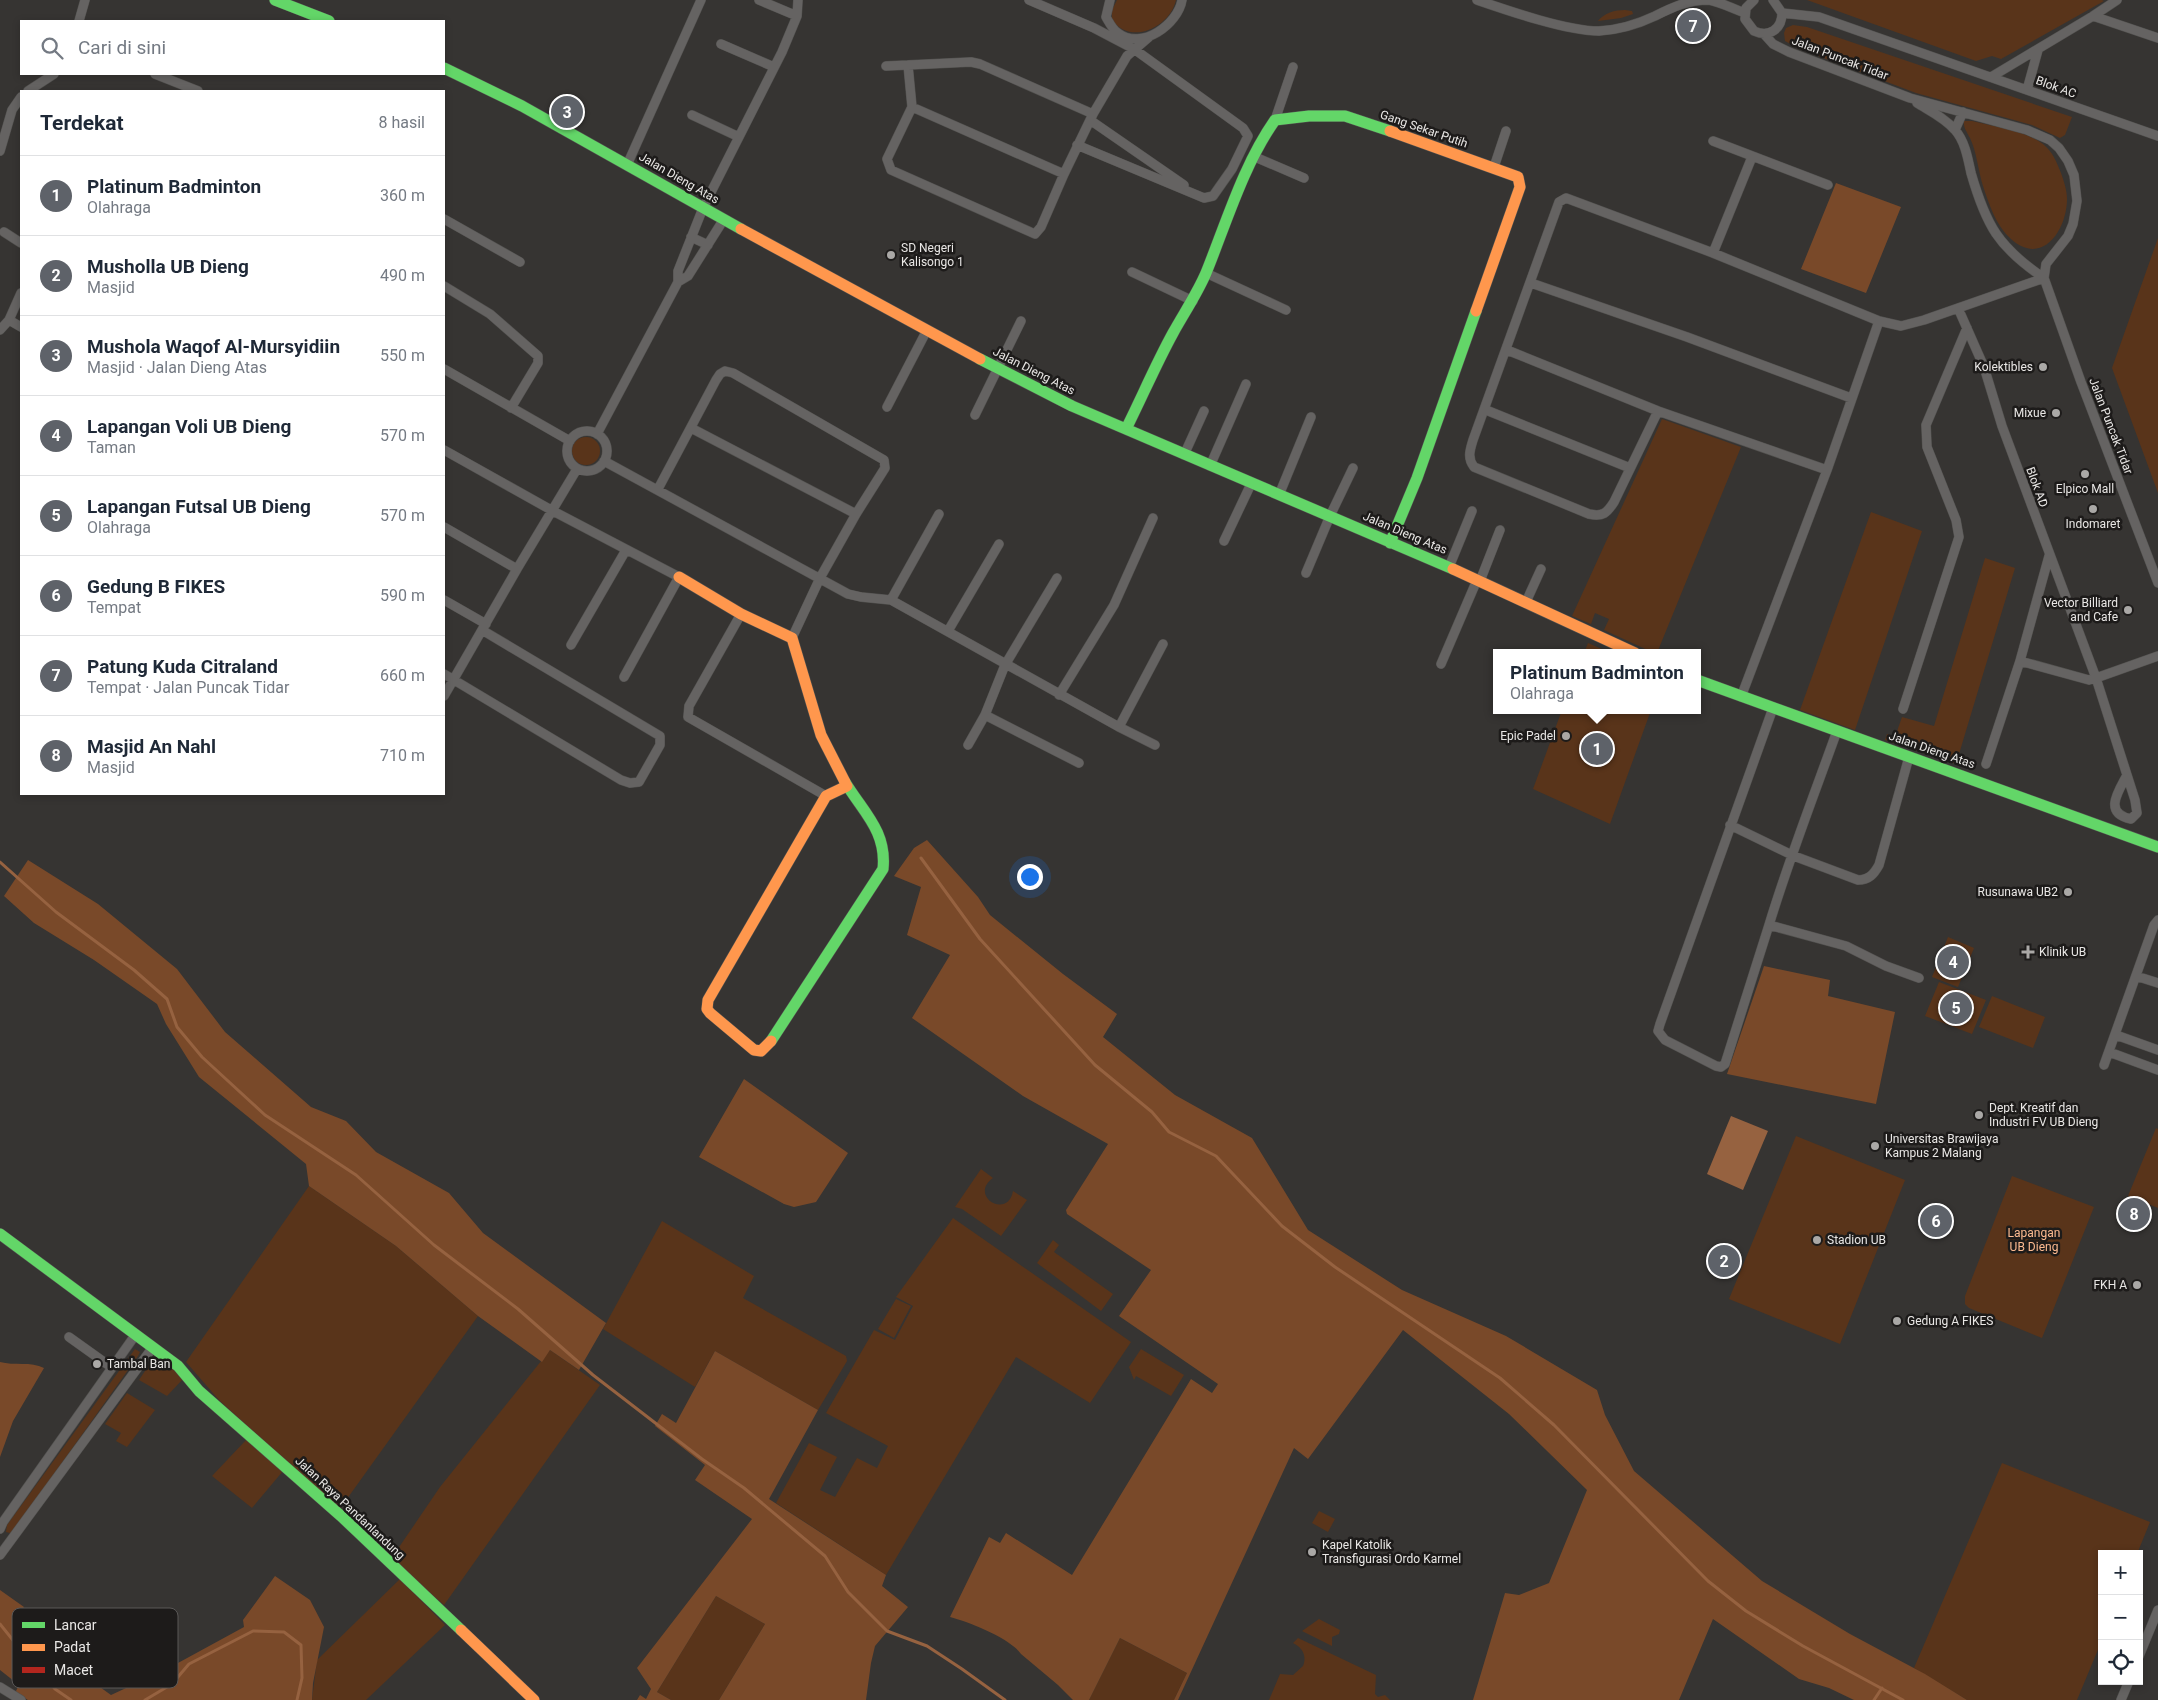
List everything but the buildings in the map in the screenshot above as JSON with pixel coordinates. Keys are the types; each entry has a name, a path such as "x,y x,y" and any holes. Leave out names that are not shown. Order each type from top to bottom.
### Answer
{"street":[{"path":"79,20 85,0"},
{"path":"275,0 326,20"},
{"path":"628,164 701,0"},
{"path":"759,0 797,16"},
{"path":"597,434 678,282 678,271 691,236 703,208 774,68 797,16 798,0"},
{"path":"1029,0 1094,28 1134,49 1246,131 1248,136 1232,169 1213,196 1204,198 1077,146"},
{"path":"1094,28 1106,17 1110,0"},
{"path":"908,65 912,107 887,159 891,170 1035,234 1041,227 1091,117 1127,56 1149,37 1173,21 1182,0"},
{"path":"1477,0 1583,30 1599,31 1629,26 1655,16 1681,2 1709,0 1745,14 1749,4 1754,0"},
{"path":"1764,34 1778,28 1782,13 1773,0"},
{"path":"1991,77 2117,0"},
{"name":"Blok AC","path":"1782,13 1819,17 2158,136"},
{"name":"Jalan Puncak Tidar","path":"1745,14 1750,28 1759,34 1764,34 1773,44 1789,52 1910,98 2040,135 2059,148 2068,161 2074,175 2076,189 2075,212 2068,236 2046,264 2044,278 2081,382 2158,583"},
{"path":"2093,16 2158,38"},
{"path":"1106,17 1118,33 1127,56"},
{"path":"1118,33 1133,38 1149,37"},
{"path":"721,44 774,68"},
{"path":"2027,90 2038,50"},
{"path":"886,66 970,62 980,64 1091,117 1198,195"},
{"path":"1126,429 1173,333 1193,300 1206,273 1227,216 1262,139 1275,120 1293,67"},
{"name":"Jalan Dieng Atas","path":"445,68 522,106 628,164 703,208 998,369 1072,406 1449,567 1626,649"},
{"path":"30,90 52,75"},
{"path":"158,75 195,90"},
{"path":"0,151 12,110 20,98"},
{"name":"Jalan Puncak Tidar","path":"1910,98 1955,130 1962,141 1984,213 1991,227 2022,263 2044,278"},
{"path":"912,107 1064,174"},
{"path":"1955,130 1963,112"},
{"path":"692,114 739,137"},
{"name":"Gang Sekar Putih","path":"1275,120 1309,116 1345,116 1518,177 1520,187 1417,478 1390,542"},
{"path":"1494,167 1506,131"},
{"path":"1713,141 1828,185"},
{"path":"1254,157 1304,178"},
{"path":"1712,253 1752,157"},
{"path":"1658,411 1614,502 1606,513 1596,516 1474,466 1469,454 1559,202 1566,198 1712,253 1879,321 1901,326 2044,278"},
{"path":"678,282 688,276 724,219"},
{"path":"445,220 520,262"},
{"path":"4,232 20,242"},
{"path":"691,236 708,245"},
{"path":"1132,272 1193,300"},
{"path":"1206,273 1286,310"},
{"path":"1531,283 1687,337 1851,398"},
{"path":"445,287 490,314 538,356 538,363 511,408"},
{"path":"0,330 9,320 20,295"},
{"name":"Blok AD","path":"1958,308 1984,367 2002,426 2096,678 2126,775"},
{"path":"9,320 20,326"},
{"path":"975,415 1021,321"},
{"path":"1741,697 1827,470 1879,321"},
{"path":"1903,709 1959,537 1956,520 1927,447 1925,435 1926,425 1967,328"},
{"path":"887,407 927,330"},
{"path":"1507,350 1658,411 1827,470"},
{"path":"445,370 570,441"},
{"path":"658,489 720,374 725,371 733,373 884,460 885,468 856,514 820,578 792,638 821,735 847,786 874,824 882,841 885,860 883,869 768,1046 762,1051 754,1050 710,1013 707,1005 826,796 847,786"},
{"path":"1210,466 1246,384"},
{"path":"1486,410 1630,468"},
{"path":"1184,455 1204,411"},
{"path":"1279,495 1311,417"},
{"path":"691,428 856,514"},
{"path":"582,432 597,434 606,446 604,461 592,470 577,469 570,463 567,454 570,441 582,432"},
{"path":"445,451 552,511 678,577 741,614 792,638"},
{"path":"604,461 848,594 891,600 1059,695 1155,745"},
{"path":"1306,573 1353,468"},
{"path":"445,694 577,469"},
{"path":"1224,541 1251,484"},
{"path":"1449,567 1472,511"},
{"path":"891,600 939,514"},
{"path":"1059,695 1114,604 1154,518"},
{"path":"445,528 517,569"},
{"path":"1441,664 1500,530"},
{"path":"948,631 1000,544"},
{"path":"571,645 626,550"},
{"path":"1986,764 2020,661 2049,556"},
{"path":"1526,602 1541,569"},
{"path":"624,677 678,577"},
{"path":"968,745 985,715 1005,665 1058,578"},
{"path":"445,601 484,627 657,733 661,738 660,745 639,782 630,783 611,774 445,674"},
{"path":"741,614 689,706 688,717 826,796"},
{"path":"1118,727 1163,644"},
{"path":"2020,661 2089,680 2158,656"},
{"name":"Jalan Dieng Atas","path":"1701,682 2158,847"},
{"path":"1773,708 1658,1031 1666,1040 1716,1066 1721,1067 1725,1064 1784,876 1794,856 1837,731"},
{"path":"985,715 1079,763"},
{"path":"1730,825 1794,856 1858,880 1865,880 1871,876 1879,865 1909,757"},
{"path":"2104,1065 2154,925 2158,920"},
{"path":"1769,925 1846,946 1886,966 1919,978"},
{"path":"2136,976 2158,984"},
{"path":"2116,1035 2158,1050"},
{"path":"2109,1052 2158,1070"},
{"name":"Jalan Raya Pandanlandung","path":"0,1234 178,1366 199,1391 340,1516 534,1700"},
{"path":"69,1337 111,1367"},
{"path":"0,1529 111,1367 144,1341"},
{"path":"0,1556 144,1341"},
{"path":"2143,1646 2158,1610"},
{"path":"2121,1700 2127,1685"},
{"path":"0,1687 8,1697 21,1700"}],"green space":[{"path":"1117,0 1176,0 1172,10 1158,25 1149,30 1129,32 1120,28 1112,20 1112,10"},
{"path":"1807,0 2104,1 2001,59 1992,56 1976,61"},
{"path":"1632,11 1633,14 1621,18 1598,21 1610,12"},
{"path":"1793,25 1807,27 2072,117 2065,135 2060,138 2032,125 1916,93 1800,49 1785,41 1784,33 1786,28"},
{"path":"1964,121 2000,127 2027,135 2043,144 2052,154 2065,186 2067,199 2063,222 2051,241 2042,247 2033,249 2022,247 2001,228 1985,193"},
{"path":"2158,238 2158,493 2112,368"},
{"path":"1662,419 1741,447 1659,649 1645,649 1604,630 1609,619 1595,613 1591,624 1572,616"},
{"path":"586,437 596,441 600,451 596,461 586,465 576,461 572,451 576,441"},
{"path":"1871,512 1922,531 1855,730 1800,710"},
{"path":"1985,558 2015,568 1956,764 1885,740 1887,734 1895,737 1902,717 1934,726"},
{"path":"1588,643 1602,649 1586,649"},
{"path":"1561,714 1650,714 1610,824 1533,789"},
{"path":"1948,937 1974,948 1958,987 1932,977"},
{"path":"1939,982 1986,1000 1972,1034 1925,1016"},
{"path":"1992,996 2045,1017 2033,1048 1979,1027"},
{"path":"2156,1128 2158,1129 2158,1208 2128,1196"},
{"name":"Stadion UB","path":"1796,1136 1905,1180 1840,1344 1729,1299"},
{"path":"981,1169 993,1178 986,1185 985,1192 987,1198 992,1202 1004,1204 1010,1200 1013,1191 1027,1200 1001,1236 962,1209 955,1207"},
{"name":"Lapangan UB Dieng","path":"2012,1176 2094,1207 2042,1338 1969,1308 1965,1304 1965,1296"},
{"path":"309,1186 396,1246 478,1316 339,1510 219,1400 186,1362"},
{"path":"953,1218 1131,1342 1090,1403 1016,1357 886,1575 776,1503 809,1443 837,1457 820,1490 835,1497 857,1458 877,1468 888,1446 826,1413 874,1330 895,1340 913,1306 896,1297"},
{"path":"662,1221 754,1276 743,1298 846,1356 847,1361 818,1410 715,1351 695,1387 603,1329"},
{"path":"1053,1240 1059,1245 1054,1252 1113,1294 1101,1311 1037,1263"},
{"path":"896,1299 911,1306 894,1338 878,1329"},
{"path":"135,1349 140,1352 138,1356 14,1530 10,1533 6,1532 7,1525"},
{"path":"1141,1349 1184,1375 1171,1396 1136,1376 1134,1380 1129,1367"},
{"path":"550,1350 600,1385 444,1605 391,1559 440,1487"},
{"path":"157,1360 168,1364 183,1379 167,1396 139,1380 149,1365"},
{"path":"127,1393 155,1410 127,1447 116,1441 121,1433 105,1424"},
{"path":"247,1439 283,1471 252,1508 212,1476"},
{"path":"2002,1463 2150,1522 2139,1550 2098,1550 2098,1650 2077,1700 1967,1700 1914,1668"},
{"path":"1319,1511 1335,1519 1328,1532 1312,1523"},
{"path":"400,1579 445,1625 366,1700 312,1700 317,1660"},
{"path":"716,1596 765,1624 719,1700 671,1700 657,1692"},
{"path":"1319,1619 1340,1630 1339,1634 1332,1637 1332,1646 1302,1631"},
{"path":"1120,1638 1187,1673 1174,1700 1089,1700"},
{"path":"1298,1638 1376,1675 1375,1694 1378,1697 1385,1695 1390,1700 1269,1700 1280,1674 1293,1675 1303,1666 1305,1659 1303,1653 1293,1643"}],"shaded area":[{"path":"1836,183 1901,207 1866,293 1801,269"},
{"path":"927,840 978,897 990,915 1063,974 1117,1014 1103,1037 1175,1095 1252,1138 1308,1230 1402,1290 1506,1336 1597,1390 1605,1415 1634,1471 1762,1581 1850,1634 1925,1674 1967,1700 1854,1700 1829,1688 1799,1679 1713,1619 1679,1700 1473,1700 1505,1593 1519,1595 1549,1583 1587,1490 1509,1414 1403,1330 1308,1459 1294,1448 1178,1700 1174,1700 1187,1673 1120,1638 1089,1700 1073,1700 1008,1642 978,1627 950,1617 989,1537 1000,1543 1006,1533 1072,1575 1191,1379 1212,1393 1218,1384 1119,1316 1151,1270 1067,1214 1066,1210 1108,1144 1023,1096 912,1018 950,955 907,935 921,887 894,876 914,848"},
{"path":"28,860 98,904 177,969 225,1032 311,1107 346,1121 376,1152 449,1193 483,1233 606,1323 579,1370 550,1350 542,1362 478,1316 396,1246 309,1186 306,1164 199,1077 166,1024 157,1004 94,960 34,923 4,896"},
{"path":"1764,966 1830,980 1828,996 1895,1012 1876,1104 1727,1074"},
{"path":"744,1079 848,1153 816,1202 794,1207 784,1204 699,1157"},
{"path":"1731,1116 1768,1131 1743,1190 1707,1174"},
{"path":"715,1351 818,1410 769,1499 886,1575 882,1586 908,1607 875,1646 866,1700 719,1700 765,1624 716,1596 657,1692 671,1700 637,1700 640,1695 646,1699 651,1689 637,1668 752,1519 695,1480 705,1465 655,1426 662,1414 676,1423"},
{"path":"0,1362 34,1365 44,1368 13,1421 0,1457"},
{"path":"275,1576 310,1600 324,1627 313,1683 312,1700 28,1700 15,1693 18,1688 101,1688 111,1695 126,1688 178,1688 178,1663 244,1627 243,1620"},
{"path":"0,1590 24,1607 12,1608 12,1679 0,1670"}],"waterway":[{"path":"921,858 980,939 1095,1065 1152,1112 1169,1132 1216,1156 1282,1226 1335,1267 1500,1378 1554,1425 1708,1581 1746,1611 1803,1646 1903,1700"},
{"path":"0,862 56,912 134,970 167,999 177,1027 202,1057 265,1115 356,1175 434,1245 518,1309 593,1375 702,1459 744,1488 825,1556 848,1592 887,1631 927,1646 1005,1700"},
{"path":"0,1624 12,1639"},
{"path":"178,1677 189,1664 253,1631 284,1632 301,1645 302,1678 297,1700"},
{"path":"54,1688 71,1700"},
{"path":"145,1700 165,1688"},
{"path":"1874,1700 1882,1688"}],"traffic: fast":[{"path":"275,0 326,20"},
{"path":"445,68 522,106 741,229"},
{"path":"1126,429 1167,345 1195,296 1206,273 1236,194 1254,156 1275,120 1309,116 1345,116 1390,131"},
{"path":"1390,543 1417,478 1476,311"},
{"path":"980,359 1072,406 1453,569"},
{"path":"1701,681 2158,847"},
{"path":"771,1041 883,869 883,856 877,833 872,822 845,782"},
{"path":"0,1234 178,1366 199,1391 341,1516 461,1630"}],"traffic: slow":[{"path":"1390,131 1518,177 1520,187 1476,311"},
{"path":"741,229 980,359"},
{"path":"1453,569 1626,649"},
{"path":"679,577 741,614 792,638 821,735 845,782"},
{"path":"771,1041 761,1051 754,1050 710,1013 707,1009 708,1000 826,796 847,786"},
{"path":"461,1630 534,1700"}],"place":[{"name":"Patung Kuda Citraland","path":"1693,26"},
{"name":"Mushola Waqof Al-Mursyidiin","path":"567,112"},
{"name":"SD Negeri Kalisongo 1","path":"891,255"},
{"name":"Kolektibles","path":"2043,367"},
{"name":"Mixue","path":"2056,413"},
{"name":"Elpico Mall","path":"2085,474"},
{"name":"Indomaret","path":"2093,509"},
{"name":"Vector Billiard and Cafe","path":"2128,610"},
{"name":"Epic Padel","path":"1566,736"},
{"name":"Platinum Badminton","path":"1597,749"},
{"name":"Rusunawa UB2","path":"2068,892"},
{"name":"Klinik UB","path":"2028,952"},
{"name":"Lapangan Voli UB Dieng","path":"1953,962"},
{"name":"Lapangan Futsal UB Dieng","path":"1956,1008"},
{"name":"Dept. Kreatif dan Industri FV UB Dieng","path":"1979,1115"},
{"name":"Universitas Brawijaya Kampus 2 Malang","path":"1875,1146"},
{"name":"Masjid An Nahl","path":"2134,1214"},
{"name":"Gedung B FIKES","path":"1936,1221"},
{"name":"Stadion UB","path":"1817,1240"},
{"name":"Musholla UB Dieng","path":"1724,1261"},
{"name":"FKH A","path":"2137,1285"},
{"name":"Gedung A FIKES","path":"1897,1321"},
{"name":"Tambal Ban","path":"97,1364"},
{"name":"Kapel Katolik Transfigurasi Ordo Karmel","path":"1312,1552"}]}
